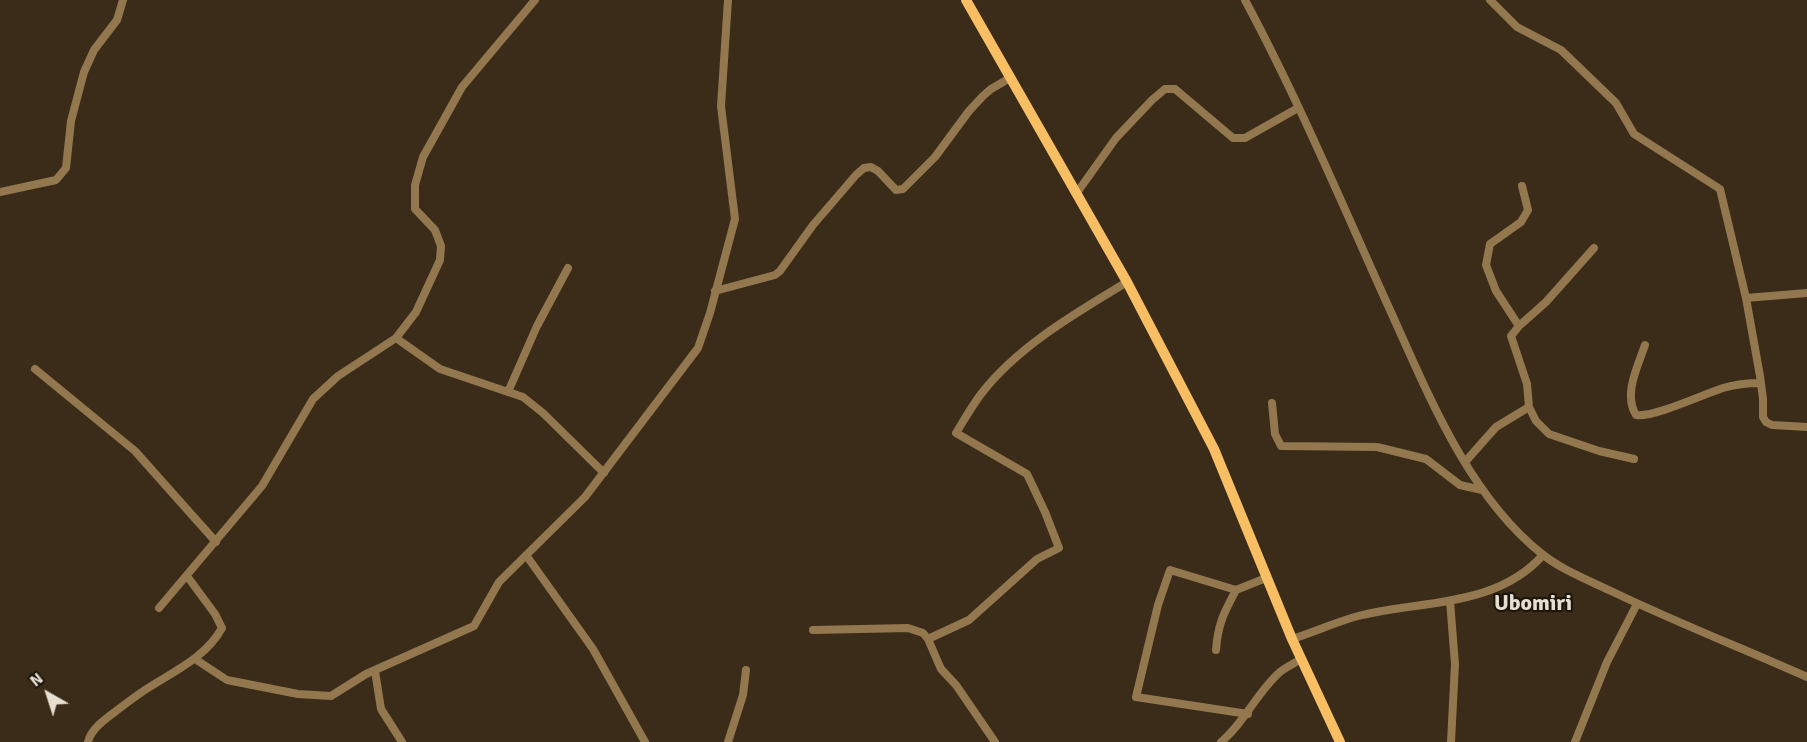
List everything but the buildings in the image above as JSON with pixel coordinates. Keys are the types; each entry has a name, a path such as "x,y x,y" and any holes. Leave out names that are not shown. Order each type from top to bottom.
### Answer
{"main road":[{"path":"969,2 1127,282 1214,449 1292,639 1340,742"}],"street":[{"path":"0,192 56,180 66,168 71,121 84,72 94,50 117,20 123,0"},
{"path":"159,608 262,486 313,399 338,376 396,338 416,312 441,260 441,246 435,230 415,209 415,185 423,157 462,87 535,0"},
{"path":"195,659 227,680 298,694 331,696 375,671 474,627 499,582 585,497 698,348 715,291 735,219 721,106 728,0"},
{"path":"1245,0 1298,108 1430,397 1482,490 1505,520 1543,555 1575,574 1637,604 1807,677"},
{"path":"1490,0 1517,27 1561,50 1616,103 1634,134 1720,189 1746,298 1761,383 1763,417 1772,425 1807,427"},
{"path":"715,291 780,272 813,225 856,174 864,168 871,167 896,190 903,189 935,157 983,96 990,89 1010,78"},
{"path":"1076,194 1116,138 1152,100 1166,89 1175,89 1233,138 1245,138 1298,108"},
{"path":"1520,326 1496,291 1486,264 1490,244 1521,222 1528,210 1522,186"},
{"path":"1594,248 1546,302 1511,336 1527,384 1528,407 1536,421 1549,434 1599,451 1634,459"},
{"path":"508,392 537,326 568,268"},
{"path":"928,639 969,620 1036,559 1059,548 1027,474 956,433 981,393 1028,346 1085,307 1127,282"},
{"path":"1746,298 1807,293"},
{"path":"396,338 440,369 523,397 543,413 604,473"},
{"path":"1645,345 1633,380 1631,401 1636,415 1652,413 1732,385 1761,383"},
{"path":"35,369 135,451 216,542"},
{"path":"1272,403 1275,434 1281,446 1377,447 1426,459 1460,485 1482,490"},
{"path":"1465,462 1496,427 1528,407"},
{"path":"526,555 593,649 645,742"},
{"path":"1292,639 1358,616 1476,596 1505,585 1532,567 1543,555"},
{"path":"1248,714 1136,697 1158,606 1170,570 1236,590 1266,578"},
{"path":"88,742 90,734 109,717 140,693 195,659 214,642 222,628 215,614 187,576"},
{"path":"1216,650 1218,629 1236,590"},
{"path":"1450,601 1455,664 1451,742"},
{"path":"1575,742 1607,662 1637,604"},
{"path":"813,630 908,628 922,633 928,639 941,669 956,685 995,742"},
{"path":"1221,742 1234,731 1260,694 1281,671 1301,659"},
{"path":"728,742 743,695 746,670"},
{"path":"375,671 381,709 402,742"}],"district":[{"name":"Ubomiri","path":"1533,604"}]}
